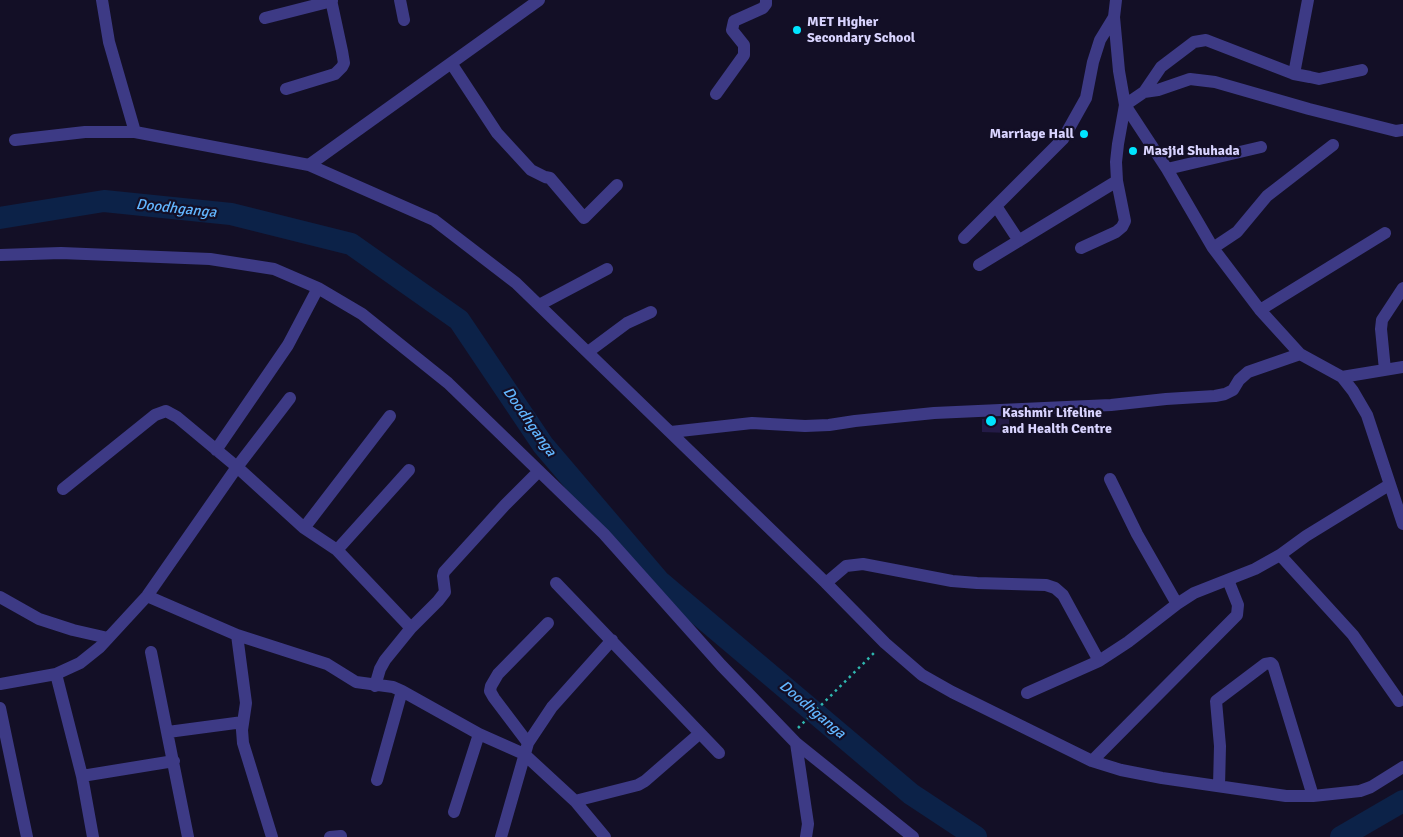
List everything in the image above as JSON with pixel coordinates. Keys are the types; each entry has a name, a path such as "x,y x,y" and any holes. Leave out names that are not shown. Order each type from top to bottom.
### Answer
{"street":[{"path":"102,0 110,48 135,132"},
{"path":"265,18 332,0 344,63 342,67 335,74 286,89"},
{"path":"400,0 404,20"},
{"path":"308,165 539,0"},
{"path":"716,94 744,55 744,45 732,30 734,21 763,8 766,0"},
{"path":"1081,248 1116,232 1125,221 1117,181 1116,162 1125,105 1119,71 1114,17 1116,0"},
{"path":"1294,74 1308,0"},
{"path":"964,238 1063,139 1086,98 1093,62 1100,40 1114,17"},
{"path":"1125,105 1144,92 1160,67 1194,42 1206,40 1294,74 1319,79 1362,70"},
{"path":"451,63 496,134 531,170 550,178 584,218 617,185"},
{"path":"1144,92 1158,90 1190,79 1216,82 1309,109 1396,131 1403,130"},
{"path":"1125,105 1167,169 1213,248 1260,310 1300,354 1342,377 1353,391 1367,415 1403,524"},
{"path":"15,140 85,132 135,132 308,165 434,220 516,283 826,583 885,643 922,675 1092,762 1121,770 1286,796 1360,792 1403,768"},
{"path":"1213,248 1237,232 1267,196 1333,145"},
{"path":"1167,169 1261,147"},
{"path":"979,265 1117,181"},
{"path":"996,206 1019,241"},
{"path":"1260,310 1384,233"},
{"path":"0,255 61,253 210,258 274,269 318,288 362,314 448,383 604,534 721,665 796,743 913,837"},
{"path":"539,305 607,270"},
{"path":"216,450 288,345 318,288"},
{"path":"1385,370 1381,329 1382,320 1403,288"},
{"path":"588,352 627,323 651,312"},
{"path":"671,432 752,423 805,426 829,425 934,412 1111,405 1216,396 1233,390 1239,380 1248,372 1300,354"},
{"path":"1342,377 1403,368"},
{"path":"0,684 56,674 80,662 100,647 147,596 237,467 290,398"},
{"path":"64,489 155,415 166,411 177,417 237,467 304,528 337,550 411,628"},
{"path":"304,528 390,416"},
{"path":"337,550 409,470"},
{"path":"375,686 382,664 411,628 445,592 444,572 539,471"},
{"path":"1110,479 1137,534 1177,604"},
{"path":"1027,693 1100,661 1177,604 1194,594 1255,569 1390,485"},
{"path":"1280,555 1353,636 1399,701"},
{"path":"826,583 846,566 863,564 952,581 1046,585 1055,588 1063,595 1100,661"},
{"path":"1092,762 1237,615 1238,606 1228,580"},
{"path":"556,583 719,753"},
{"path":"147,596 238,635 327,664 356,682 392,687 402,691 478,734 526,748"},
{"path":"0,597 39,619 73,630 108,638"},
{"path":"548,623 498,674 490,691 526,748 605,837"},
{"path":"238,635 246,703 243,722 243,743 272,837"},
{"path":"501,837 526,748 552,707 612,640"},
{"path":"151,652 188,837"},
{"path":"1219,786 1220,746 1216,701 1265,664 1271,663 1313,796"},
{"path":"56,674 82,776 93,837"},
{"path":"377,780 402,691"},
{"path":"0,708 27,837"},
{"path":"168,732 243,722"},
{"path":"454,812 478,734"},
{"path":"575,801 638,785 699,734"},
{"path":"796,743 808,824 806,837"},
{"path":"82,776 174,761"},
{"path":"330,837 341,836"}],"path":[{"path":"798,728 876,650"}],"building":[{"path":"1009,418 1009,433 982,432 982,419"}],"waterway":[{"name":"Doodhganga","path":"0,218 104,201 231,214 351,244 459,320 543,445 659,581 911,794 976,837"},
{"name":"Doodhganga","path":"1341,837 1403,801"}],"place":[{"name":"MET Higher Secondary School","path":"797,30"},
{"name":"Marriage Hall","path":"1084,134"},
{"name":"Masjid Shuhada","path":"1133,151"},
{"name":"Kashmir Lifeline and Health Centre","path":"991,421"}]}
